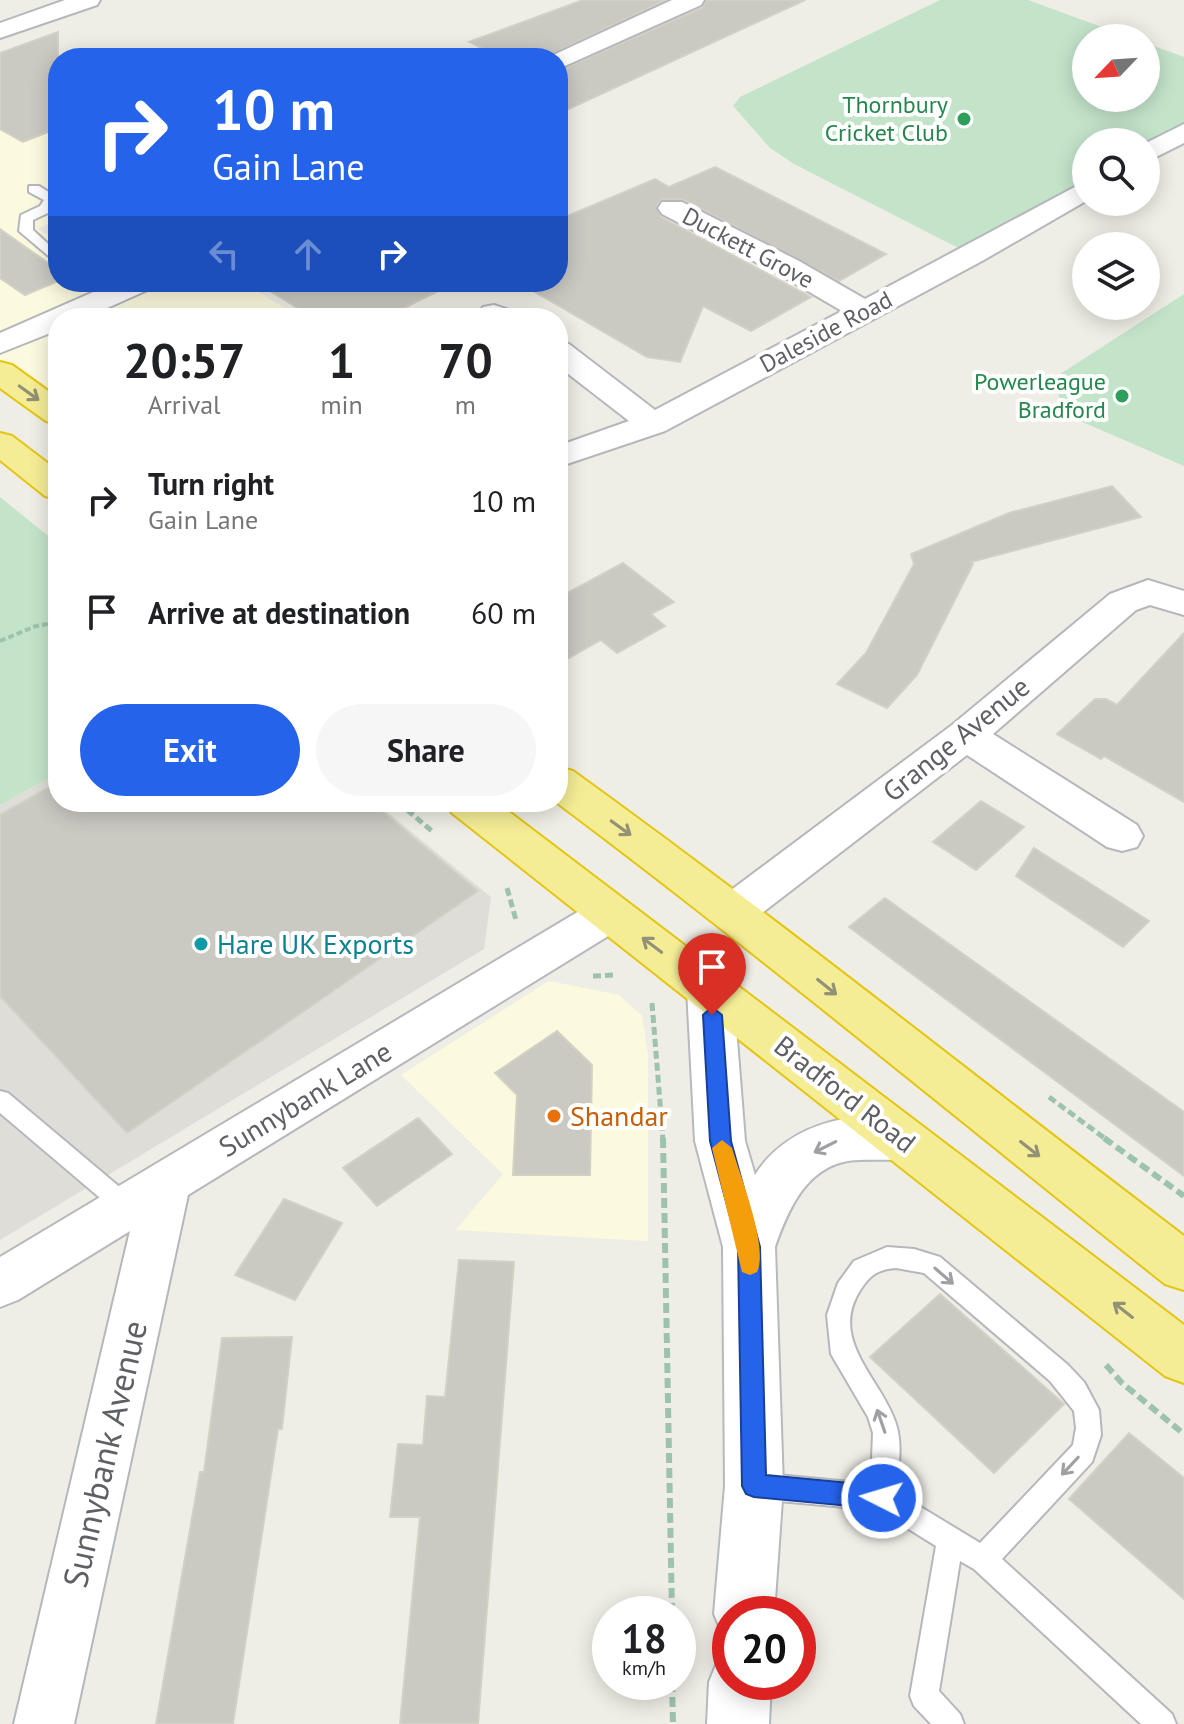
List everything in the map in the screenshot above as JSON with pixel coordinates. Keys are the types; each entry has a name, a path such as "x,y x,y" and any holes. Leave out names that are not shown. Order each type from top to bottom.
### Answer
{"highway":[{"path":"0,372 48,407"},
{"path":"0,443 48,480"},
{"path":"568,789 734,911 912,1056 1184,1267"},
{"name":"Bradford Road","path":"453,820 611,913 1184,1358"}],"street":[{"path":"0,31 88,0"},
{"path":"568,56 692,0"},
{"path":"1160,146 1184,132"},
{"name":"Daleside Road","path":"568,454 653,424 865,312 1072,197"},
{"name":"Duckett Grove","path":"672,208 788,267 865,312"},
{"path":"73,308 95,292"},
{"path":"0,344 48,323"},
{"path":"568,359 653,424"},
{"name":"Grange Avenue","path":"734,911 966,735 1123,602 1148,592 1184,603"},
{"path":"966,735 1122,836"},
{"name":"Sunnybank Lane","path":"0,1284 611,913"},
{"path":"710,989 720,1141 749,1247 754,1486 745,1596"},
{"path":"749,1247 769,1191 796,1162 838,1141 902,1140"},
{"name":"Sunnybank Avenue","path":"44,1724 146,1195"},
{"path":"738,1724 739,1700"}],"lane":[{"path":"34,189 48,197"},
{"path":"48,205 26,218 26,231 48,251"},
{"path":"0,1100 146,1195"},
{"path":"882,1498 885,1427 846,1362 839,1319 842,1299 851,1281 865,1266 890,1257 904,1257 932,1265 1068,1382 1088,1417 1088,1442 1083,1453 983,1560"},
{"path":"754,1486 882,1498 983,1560 1162,1724"},
{"path":"950,1542 924,1696 950,1724"}],"path":[{"path":"0,641 48,621"},
{"path":"429,812 453,820"},
{"path":"499,874 525,940 542,955"},
{"path":"651,993 664,1146 672,1596"},
{"path":"1122,1383 1184,1434"},
{"path":"672,1700 673,1724"}],"shaded area":[{"path":"48,79 48,224 38,229 48,234 48,292 258,292 285,308 48,308 48,407 0,372 0,96"},
{"name":"Hare UK Exports","path":"48,779 48,812 387,812 491,897 484,949 0,1240 0,805"},
{"path":"549,981 619,995 642,1016 648,1055 648,1241 456,1230 503,1174 401,1075"}],"green space":[{"name":"Thornbury Cricket Club","path":"940,0 1028,0 1094,24 1072,24 1072,112 1160,112 1160,48 1184,57 1184,132 1160,146 1160,128 1072,128 1072,197 972,255 794,164 770,148 733,106 740,97"},
{"name":"Powerleague Bradford","path":"1184,294 1184,466 1064,414 1054,378 1144,320 1160,320 1160,310"},
{"path":"0,497 48,536 48,779 0,805"}],"building":[{"path":"583,0 665,0 565,48 481,48 469,42"},
{"path":"707,0 805,0 568,109 568,67 702,8"},
{"path":"58,32 58,48 48,48 48,132 23,142 0,129 0,53"},
{"path":"715,167 886,254 839,281 683,199 662,199 656,206 661,217 811,297 751,331 703,306 680,362 647,357 568,311 568,308 535,292 568,292 568,216 655,179 669,187"},
{"path":"0,229 48,263 48,285 25,295 0,278"},
{"path":"271,292 436,292 404,308 298,308"},
{"path":"1112,486 1141,517 971,562 973,564 917,675 887,708 837,684 866,653 914,564 911,554 1009,513"},
{"path":"623,563 674,602 651,614 665,626 617,653 601,640 568,658 568,593"},
{"path":"1184,633 1184,802 1104,756 1101,759 1057,734 1095,699 1106,699 1117,705"},
{"name":"Hare UK Exports","path":"48,788 48,812 383,812 478,891 127,1133 0,996 0,815"},
{"path":"981,801 1024,827 976,870 933,842"},
{"path":"1034,848 1149,921 1123,947 1016,876"},
{"path":"885,898 1184,1112 1184,1176 849,927"},
{"path":"557,1031 592,1065 590,1175 513,1175 517,1095 495,1073"},
{"path":"418,1118 452,1154 377,1206 343,1168"},
{"path":"284,1199 342,1223 295,1300 235,1275"},
{"path":"459,1260 514,1262 478,1724 400,1724 420,1517 390,1517 398,1444 423,1445 427,1396 445,1397"},
{"path":"940,1294 1064,1404 994,1473 870,1357"},
{"path":"292,1337 282,1429 278,1429 233,1724 156,1724 200,1472 204,1472 222,1338"},
{"path":"1129,1433 1184,1478 1184,1599 1069,1499"}],"slow traffic":[{"path":"722,1148 749,1247 750,1265"}],"place":[{"name":"Thornbury Cricket Club","path":"964,119"},
{"name":"Powerleague Bradford","path":"1122,396"},
{"name":"Hare UK Exports","path":"201,944"},
{"name":"Shandar","path":"554,1116"}],"route":[{"path":"712,1015 720,1141 749,1247 754,1486 882,1498"}]}
